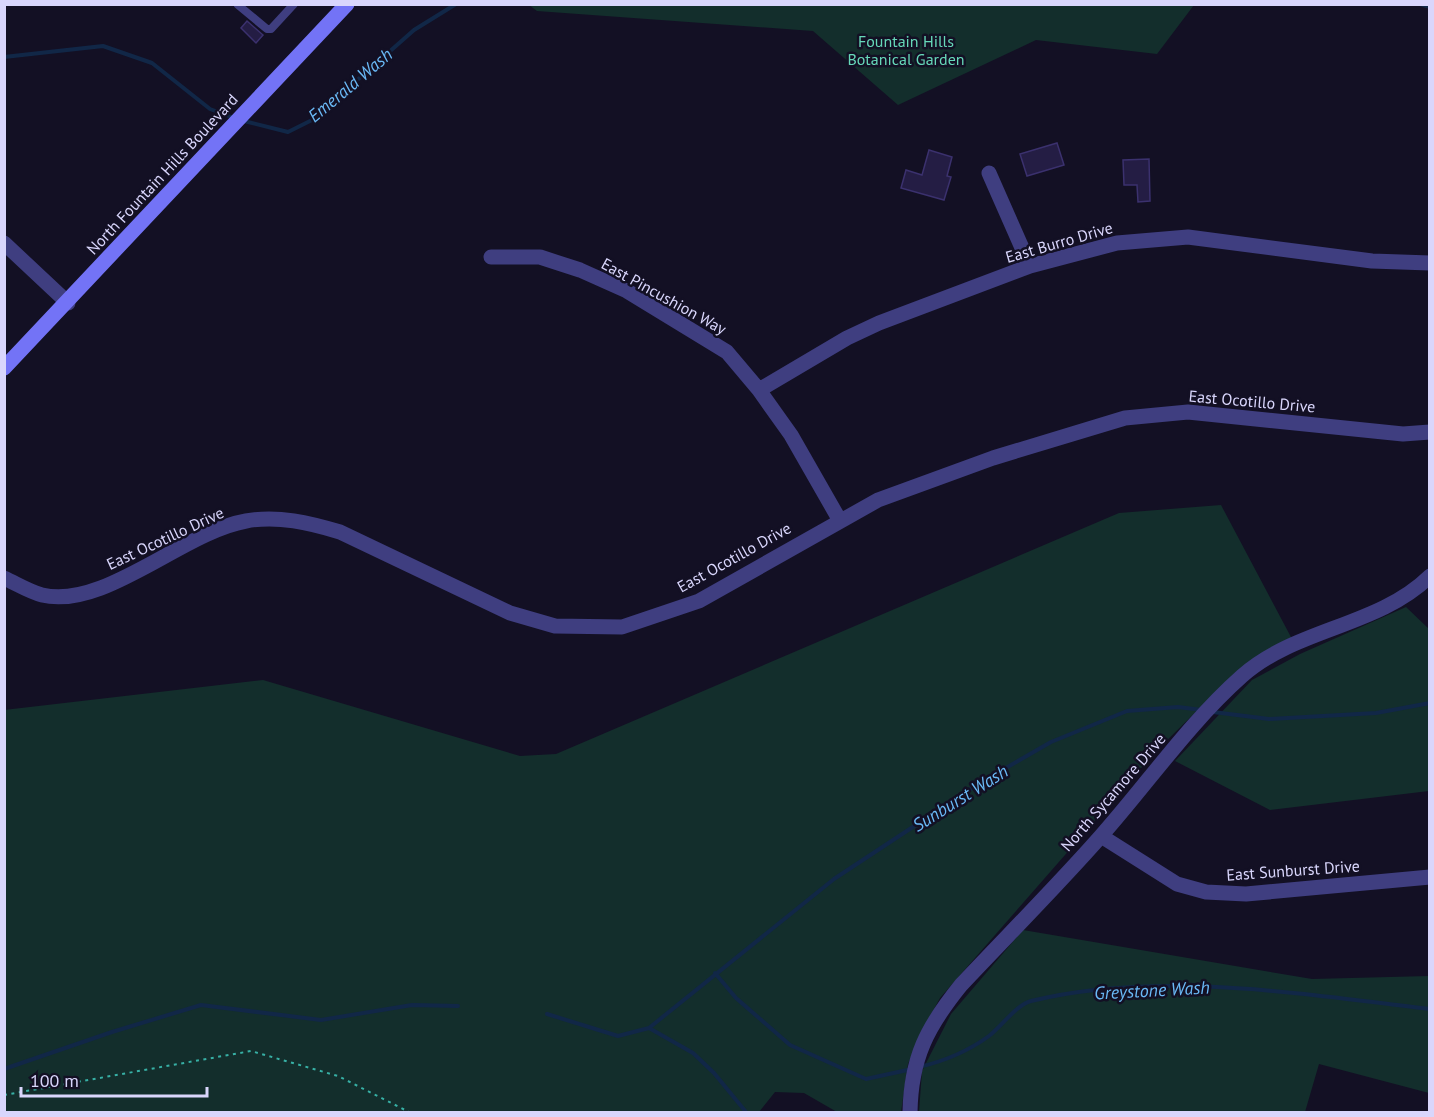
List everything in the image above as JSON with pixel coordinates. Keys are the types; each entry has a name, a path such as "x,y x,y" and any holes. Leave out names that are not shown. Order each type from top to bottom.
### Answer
{"main road":[{"name":"North Fountain Hills Boulevard","path":"4,368 68,303 347,4"}],"street":[{"path":"989,172 1030,266"},
{"name":"East Burro Drive","path":"759,390 847,338 879,323 1030,266 1118,243 1188,237 1372,261 1430,263"},
{"path":"4,243 68,303"},
{"name":"East Pincushion Way","path":"492,257 540,257 580,270 627,291 727,352 759,390 791,435 839,519"},
{"name":"East Ocotillo Drive","path":"4,578 43,595 74,596 102,588 214,531 246,521 279,519 310,523 340,532 510,613 555,626 622,627 699,601 839,519 878,500 993,458 1125,418 1188,412 1403,434 1430,432"},
{"name":"North Sycamore Drive","path":"910,1113 916,1060 925,1035 941,1009 1101,836 1168,754 1243,674 1290,647 1385,608 1416,590 1430,576"},
{"name":"East Sunburst Drive","path":"1101,836 1177,884 1206,892 1246,894 1430,877"}],"lane":[{"path":"238,5 267,29 271,29 294,4"}],"path":[{"path":"4,1095 251,1051 338,1076 409,1113"}],"green space":[{"name":"Fountain Hills Botanical Garden","path":"529,5 1194,5 1157,54 1036,40 898,105 813,31 537,11"},
{"path":"1221,505 1292,639 1208,700 1156,751 940,998 908,1064 901,1112 837,1112 804,1093 775,1092 759,1112 5,1112 4,710 263,680 520,756 556,754 1119,513"},
{"path":"1406,607 1429,629 1429,791 1270,810 1175,761 1252,680 1300,654"},
{"path":"1023,930 1312,979 1429,976 1429,1093 1319,1064 1305,1112 919,1112 922,1071 951,1014"}],"building":[{"path":"247,21 263,35 256,43 241,28"},
{"path":"1057,143 1064,165 1027,176 1020,154"},
{"path":"929,150 952,157 947,176 951,177 944,200 901,188 906,170 922,175"},
{"path":"1149,159 1150,201 1138,202 1137,185 1124,185 1123,160"}],"waterway":[{"name":"Emerald Wash","path":"244,121 288,132 312,120 414,30 456,4"},
{"name":"Emerald Wash","path":"1086,4 1112,4"},
{"name":"Emerald Wash","path":"1420,4 1430,7"},
{"name":"Emerald Wash","path":"4,57 103,46 152,63 210,109 234,118"},
{"name":"Sunburst Wash","path":"1213,712 1269,719 1376,713 1430,703"},
{"name":"Sunburst Wash","path":"547,1014 618,1036 649,1028 834,879 978,784 1051,742 1127,711 1178,707 1202,710"},
{"name":"Greystone Wash","path":"715,973 736,998 790,1045 866,1079 912,1069"},
{"name":"Greystone Wash","path":"919,1067 947,1059 972,1047 989,1036 1025,1003 1079,992 1128,987 1230,988 1430,1009"},
{"path":"4,1069 112,1032 201,1005 321,1020 412,1005 458,1006"},
{"path":"649,1028 693,1053 714,1073 746,1112"}]}
